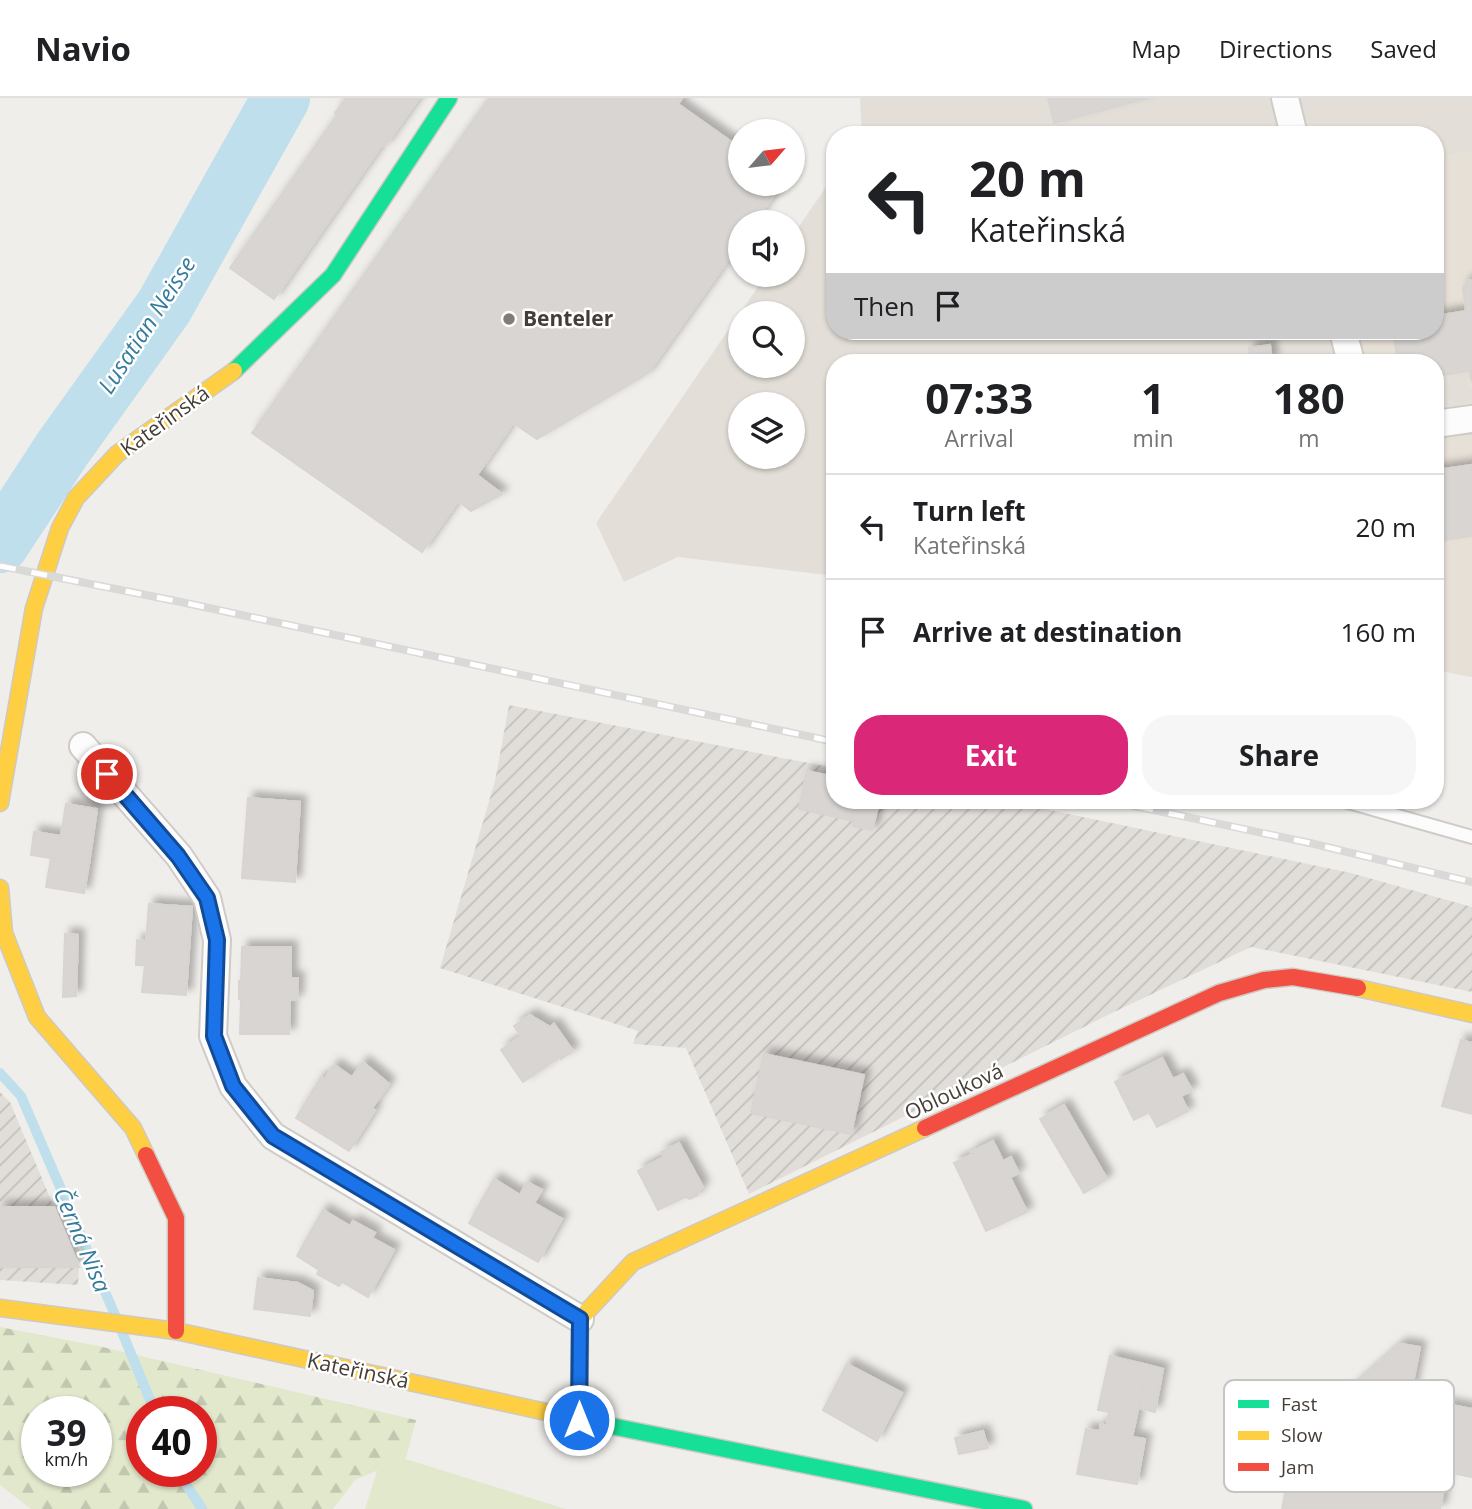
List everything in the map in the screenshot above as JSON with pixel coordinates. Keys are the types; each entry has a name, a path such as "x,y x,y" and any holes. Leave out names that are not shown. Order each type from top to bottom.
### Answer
{"street":[{"name":"Kateřinská","path":"0,803 34,608 60,528 76,498 117,454 235,370 333,275 449,98"},
{"path":"1285,98 1292,126"},
{"path":"1444,423 1472,419"},
{"path":"83,746 178,856 207,898 217,940 214,1036 233,1086 273,1136 580,1319 579,1420"},
{"path":"0,888 4,933 37,1017 133,1128 176,1218 176,1331 0,1308"},
{"name":"Oblouková","path":"580,1319 633,1262 1219,993 1264,980 1293,977 1332,982 1472,1014"},
{"name":"Kateřinská","path":"176,1331 579,1420 1024,1509"}],"lane":[{"path":"1373,809 1472,837"}],"shaded area":[{"path":"860,98 1472,98 1472,677 1444,672 1444,354 826,354 826,575 678,557 624,582 596,523 728,330 728,378 805,378 805,301 748,301 758,287 805,287 805,218 826,187 826,340 1444,340 1444,126 862,126"},
{"path":"1472,151 1472,388 1469,388 1466,374 1444,378 1444,354 1365,354 1361,340 1444,340 1444,156"},
{"path":"1472,433 1472,677 1444,672 1444,438"},
{"path":"509,705 826,766 826,809 1045,809 1351,873 1472,907 1472,992 1251,947 1112,1013 749,1194 686,1048 633,1044 638,1031 440,968 495,781"},
{"path":"0,1092 10,1102 79,1267 78,1285 0,1280"}],"green space":[{"path":"0,1327 98,1346 416,1420 406,1458 355,1480 333,1509 31,1509 0,1485"},
{"path":"383,1452 566,1509 365,1509"}],"building":[{"path":"346,98 419,98 385,146 382,145 274,299 230,268 337,115 335,113"},
{"name":"Benteler","path":"489,98 682,98 678,104 728,139 728,196 773,196 764,210 728,210 728,260 647,374 537,439 513,423 477,475 502,494 471,511 458,501 422,552 252,433"},
{"path":"1048,98 1148,98 1054,123"},
{"path":"1472,280 1472,382 1469,371 1444,375 1444,354 1397,354 1394,340 1444,340 1444,315 1466,311 1463,288"},
{"path":"1270,345 1271,354 1250,354 1249,348"},
{"path":"1472,465 1472,536 1444,540 1444,469"},
{"path":"807,771 826,775 826,809 878,809 872,830 853,826 854,821 799,809"},
{"path":"248,798 300,802 295,882 242,878"},
{"path":"66,804 97,809 89,864 31,855 34,832 61,836"},
{"path":"51,858 89,864 84,893 46,887"},
{"path":"149,904 192,907 186,995 142,992 145,965 136,965 137,940 146,941"},
{"path":"65,934 78,935 76,996 63,997"},
{"path":"242,947 291,947 291,978 298,978 297,1000 290,1000 289,1034 240,1034 239,981"},
{"path":"530,1015 550,1027 554,1024 573,1051 523,1082 501,1050 521,1036 514,1026"},
{"path":"1461,1040 1472,1043 1472,1114 1442,1106"},
{"path":"764,1054 864,1075 851,1134 751,1113"},
{"path":"1162,1058 1173,1079 1183,1074 1192,1090 1181,1096 1188,1111 1157,1127 1149,1112 1134,1120 1115,1082"},
{"path":"363,1062 389,1084 372,1108 375,1110 349,1151 296,1118 321,1077 325,1079 334,1065 352,1077"},
{"path":"1064,1105 1107,1179 1084,1193 1040,1119"},
{"path":"993,1141 1003,1161 1011,1157 1019,1173 988,1188 986,1184 968,1192 954,1163"},
{"path":"679,1143 703,1187 698,1195 690,1199 685,1197 658,1210 638,1171 664,1157 661,1152"},
{"path":"1010,1177 1027,1212 986,1231 968,1192 986,1184 988,1188"},
{"path":"494,1179 520,1195 527,1182 542,1190 534,1203 562,1219 538,1262 469,1223"},
{"path":"0,1207 54,1207 79,1267 0,1267"},
{"path":"323,1210 350,1226 353,1221 375,1233 372,1238 394,1250 368,1297 342,1282 339,1286 317,1274 319,1270 297,1256"},
{"path":"258,1278 298,1283 313,1291 310,1316 254,1309"},
{"path":"1401,1344 1420,1347 1414,1380 1361,1380"},
{"path":"1110,1356 1148,1365 1132,1437 1145,1439 1137,1484 1077,1474 1086,1429 1100,1431 1101,1424 1107,1426 1109,1412 1098,1410"},
{"path":"847,1364 902,1393 877,1441 823,1410"},
{"path":"1148,1365 1163,1369 1155,1412 1138,1408"},
{"path":"1454,1405 1472,1409 1472,1477 1454,1473"},
{"path":"983,1431 988,1448 959,1454 955,1438"},
{"path":"1285,1492 1443,1492 1440,1509 1282,1509"}],"waterway":[{"name":"Lusatian Neisse","path":"0,544 63,448 164,307 281,98"},
{"name":"Černá Nisa","path":"0,1073 21,1096 115,1315"},
{"name":"Černá Nisa","path":"122,1332 148,1396"},
{"name":"Černá Nisa","path":"188,1487 202,1509"}],"railway":[{"path":"0,566 826,740"},
{"path":"1149,809 1310,843 1472,882"}],"traffic: fast":[{"path":"234,371 333,275 449,98"},
{"path":"601,1424 1024,1509"}],"traffic: slow":[{"path":"0,803 34,608 60,528 76,498 117,454 234,371"},
{"path":"0,888 4,933 37,1017 133,1128 146,1155"},
{"path":"1358,988 1472,1014"},
{"path":"579,1420 580,1319 633,1262 925,1128"},
{"path":"0,1308 176,1331 601,1424"}],"traffic: jam":[{"path":"925,1128 1219,993 1264,980 1293,977 1358,988"},
{"path":"146,1155 176,1218 176,1331"}],"place":[{"name":"Benteler","path":"509,319"}],"route":[{"path":"107,774 178,856 207,898 217,940 214,1036 233,1086 273,1136 580,1319 579,1420"}]}
